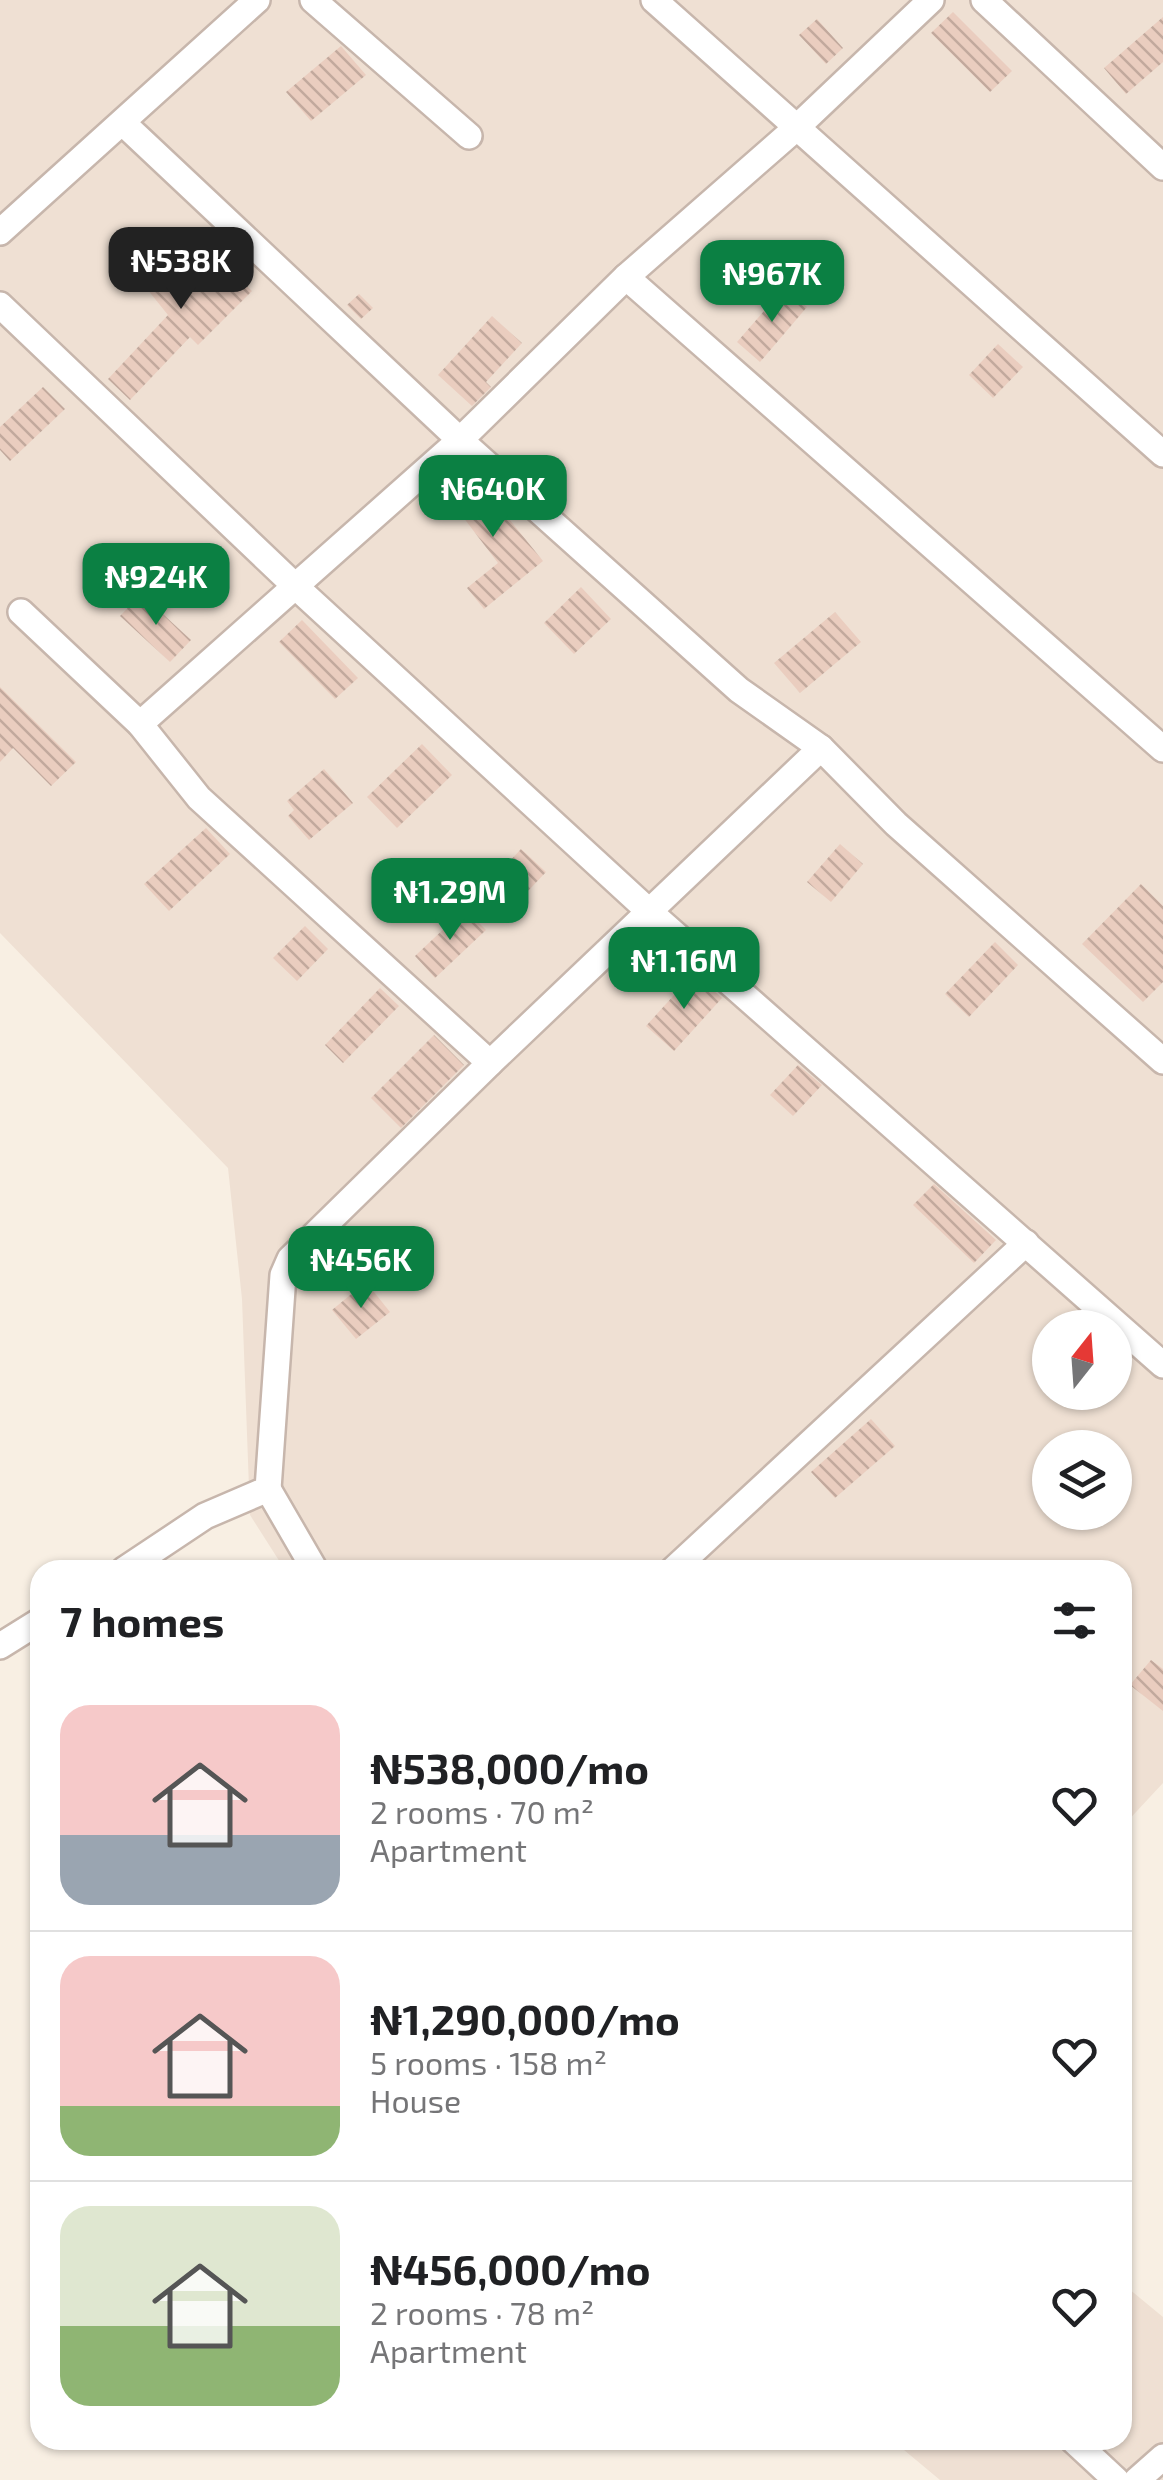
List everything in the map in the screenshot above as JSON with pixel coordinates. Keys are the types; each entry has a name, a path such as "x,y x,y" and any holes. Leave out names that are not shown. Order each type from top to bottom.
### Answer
{"street":[{"path":"0,232 257,0"},
{"path":"313,0 468,136"},
{"path":"654,0 1163,454"},
{"path":"140,724 460,440 626,277 795,129 931,0"},
{"path":"984,0 1163,167"},
{"path":"124,124 460,440 739,690 822,748 896,824 1163,1061"},
{"path":"626,277 903,516 1163,750"},
{"path":"0,306 294,585 652,914 1163,1365"},
{"path":"21,612 140,724 200,798 490,1063"},
{"path":"309,1560 268,1489 283,1275 290,1259 822,748"},
{"path":"684,1560 1026,1243"},
{"path":"139,1560 205,1516 268,1489"},
{"path":"0,1646 30,1627"},
{"path":"1084,2450 1116,2480"},
{"path":"1136,2480 1163,2457"}],"shaded area":[{"path":"0,0 1163,0 1163,1783 1132,1816 1132,1560 279,1560 250,1515 242,1299 228,1168 0,933"},
{"path":"1132,2291 1163,2317 1163,2480 940,2480 904,2450 1132,2450"}],"building":[{"path":"953,12 1012,71 990,92 931,33"},
{"path":"1163,17 1163,62 1126,94 1104,68"},
{"path":"817,19 843,48 826,64 799,35"},
{"path":"341,46 366,75 311,121 286,92"},
{"path":"190,238 217,272 225,265 252,291 198,345 190,337 130,400 108,379 168,315 143,284 151,277 148,273"},
{"path":"784,288 807,307 760,362 737,342"},
{"path":"359,294 373,308 361,319 347,305"},
{"path":"492,316 522,343 486,382 491,387 472,406 438,375"},
{"path":"998,344 1023,367 993,398 969,375"},
{"path":"43,387 65,409 10,461 0,450 0,427"},
{"path":"471,472 543,561 484,609 467,588 498,563 444,492"},
{"path":"581,587 611,619 574,654 544,623"},
{"path":"141,594 191,640 170,662 120,616"},
{"path":"835,612 861,642 800,693 774,663"},
{"path":"302,620 358,678 335,699 279,642"},
{"path":"0,687 76,762 51,786 13,748 0,762"},
{"path":"422,744 452,775 397,828 367,797"},
{"path":"324,769 353,803 309,840 288,816 294,810 287,801"},
{"path":"206,828 230,854 169,911 144,884"},
{"path":"840,844 863,864 831,902 807,882"},
{"path":"521,849 546,872 510,910 485,888"},
{"path":"1141,884 1163,906 1163,982 1143,1002 1082,944"},
{"path":"465,909 486,930 435,978 415,956"},
{"path":"305,926 328,949 297,981 273,958"},
{"path":"995,942 1018,965 969,1017 945,994"},
{"path":"694,973 722,998 674,1051 646,1026"},
{"path":"380,988 399,1006 343,1063 325,1045"},
{"path":"434,1035 464,1065 401,1128 371,1098"},
{"path":"798,1065 822,1085 793,1116 770,1095"},
{"path":"934,1184 996,1240 974,1263 913,1205"},
{"path":"366,1282 390,1312 356,1339 332,1310"},
{"path":"871,1419 895,1446 835,1498 811,1472"},
{"path":"1151,1660 1163,1669 1163,1711 1132,1687"}]}
